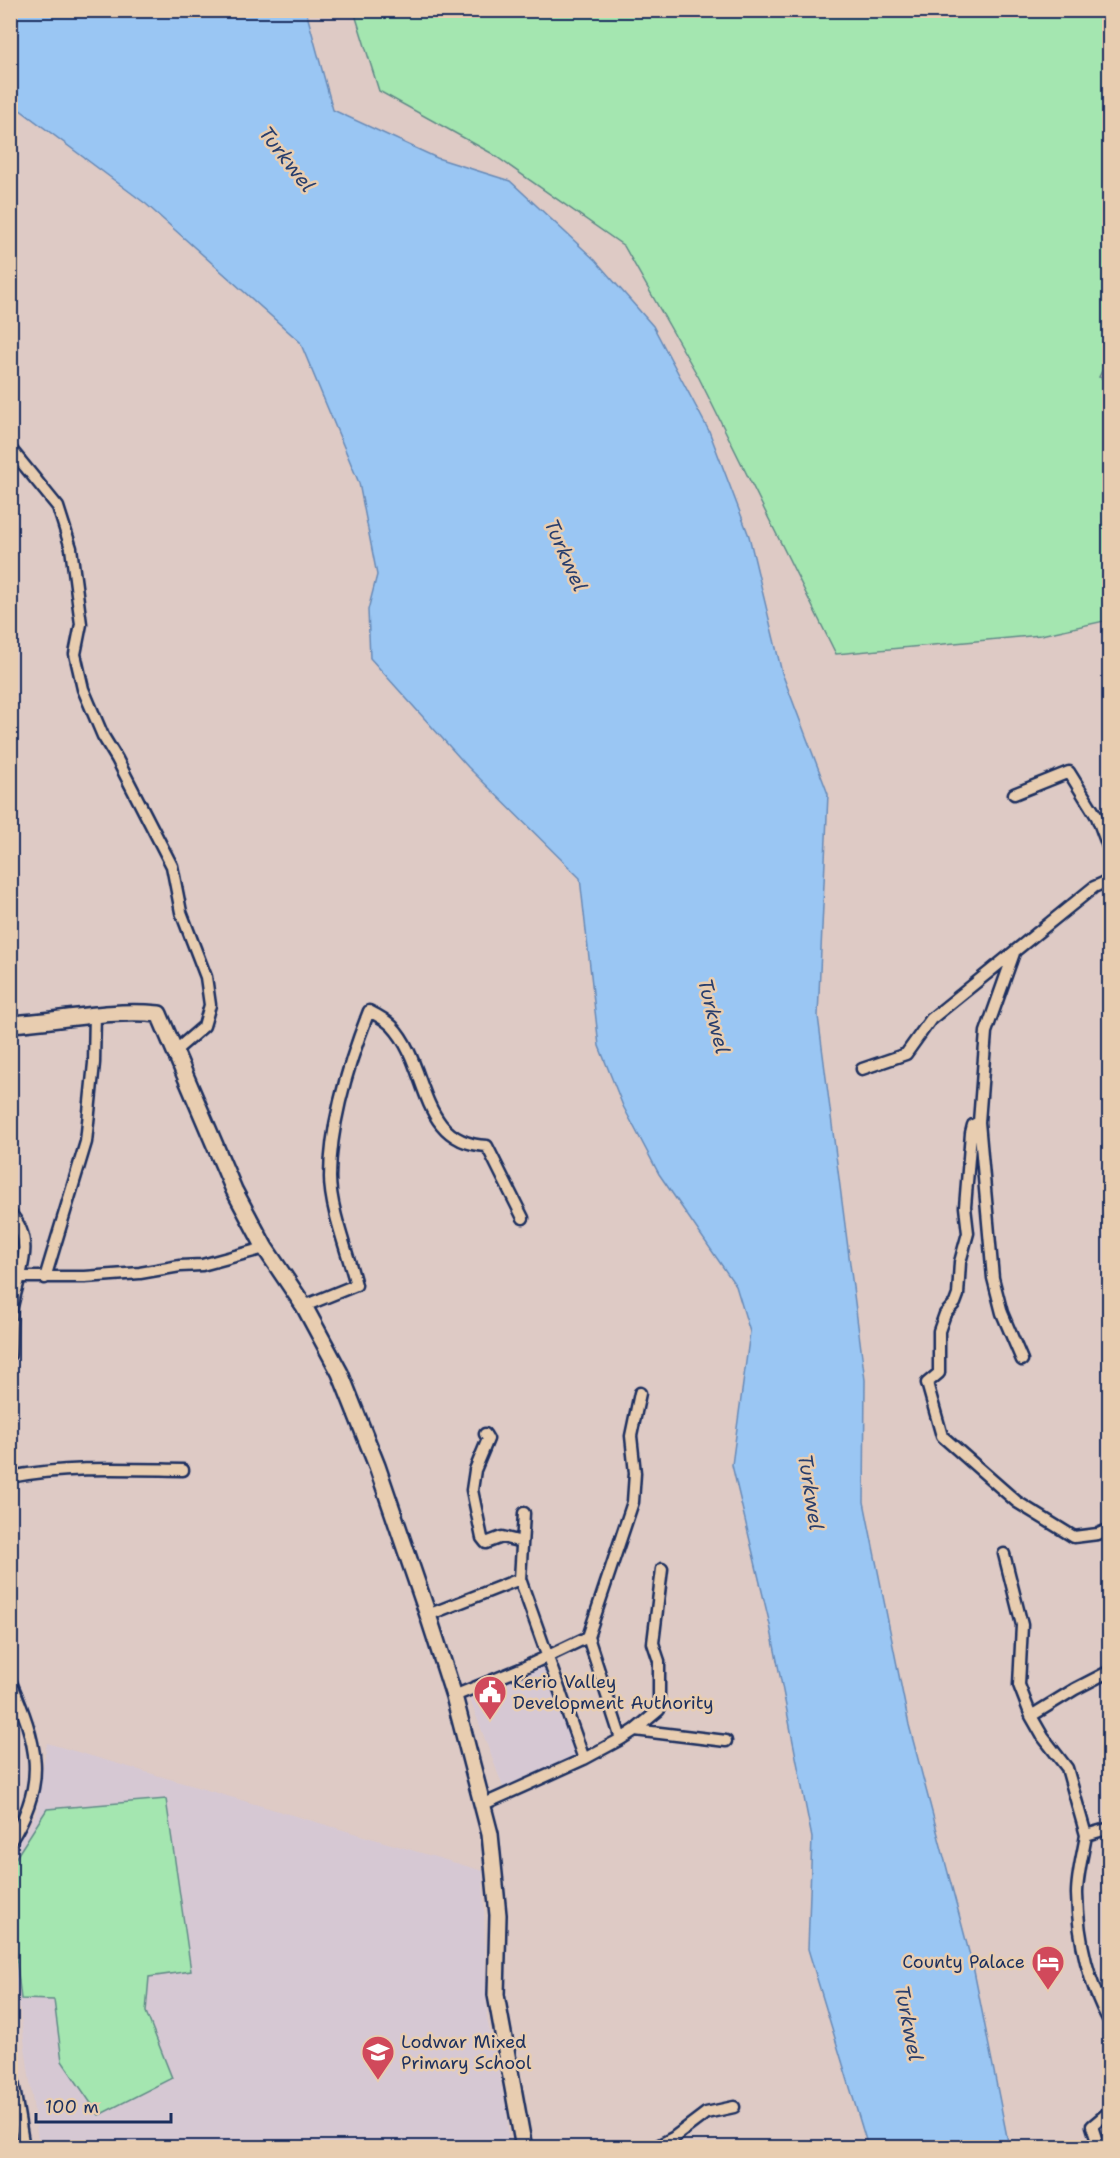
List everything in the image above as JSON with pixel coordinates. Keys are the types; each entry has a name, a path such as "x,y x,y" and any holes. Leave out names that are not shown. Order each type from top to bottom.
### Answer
{"street":[{"path":"10,448 58,507 70,548 81,624 75,654 83,689 102,736 117,759 172,866 181,912 206,976 210,1005 204,1026 175,1051"},
{"path":"1014,794 1069,772 1097,817 1110,852"},
{"path":"862,1069 906,1054 932,1020 1094,886 1110,880"},
{"path":"1014,953 986,1032 979,1122 984,1192 989,1210 993,1278 1002,1313 1022,1360"},
{"path":"10,1024 95,1013 131,1011 159,1014 234,1190 265,1248 304,1306 340,1374 377,1466 428,1615 454,1696 483,1804 496,1875 498,1915 496,1995 524,2148"},
{"path":"304,1306 356,1285 330,1179 338,1116 352,1062 369,1011 393,1027 409,1055 433,1113 447,1132 464,1143 487,1146 523,1218"},
{"path":"45,1278 86,1142 94,1063 95,1013"},
{"path":"979,1122 973,1125 971,1133 965,1207 968,1233 960,1262 958,1295 955,1303 945,1314 939,1331 939,1373 927,1383 942,1436 1017,1502 1074,1537 1098,1534 1110,1529"},
{"path":"10,1213 21,1227 25,1237 26,1255 12,1310 10,1355"},
{"path":"20,1277 117,1276 180,1266 202,1265 265,1248"},
{"path":"621,1739 588,1637 633,1502 635,1473 631,1436 640,1393"},
{"path":"485,1434 488,1439 475,1470 472,1490 482,1539 486,1543 502,1537 522,1542"},
{"path":"10,1478 36,1472 100,1469 183,1470"},
{"path":"524,1513 520,1579 584,1759"},
{"path":"1004,1554 1022,1625 1019,1685 1031,1716 1043,1737 1067,1768 1086,1835 1077,1893 1081,1949 1098,2001 1110,2023"},
{"path":"483,1804 584,1759 635,1730 659,1710 661,1701 658,1661 652,1643 662,1569"},
{"path":"428,1615 520,1579"},
{"path":"454,1696 588,1637"},
{"path":"1031,1716 1110,1671"},
{"path":"10,1680 35,1749 36,1779 31,1803 10,1842"},
{"path":"635,1730 726,1741"},
{"path":"1086,1835 1110,1828"},
{"path":"10,2064 24,2148"},
{"path":"654,2148 673,2138 706,2113 734,2107"},
{"path":"1099,2148 1092,2126 1110,2111"}],"shaded area":[{"path":"546,1659 580,1755 503,1787 468,1694"},
{"path":"47,1743 483,1871 487,2019 507,2110 509,2147 39,2147 11,1945 10,1856 36,1814"}],"green space":[{"path":"354,11 1109,11 1110,355 1099,377 1110,380 1109,620 1041,635 836,654 699,378 624,246 491,153 379,91"},
{"path":"166,1799 191,1971 149,1977 146,2012 172,2078 99,2115 62,2061 54,2000 21,1999 11,1912 11,1865 47,1809"}],"water":[{"name":"Turkwel","path":"10,11 306,11 333,110 437,158 510,181 595,260 653,326 709,431 749,536 782,673 828,794 818,1016 865,1380 864,1502 909,1725 974,1971 1009,2147 868,2147 808,1949 812,1838 770,1625 732,1465 750,1332 736,1286 659,1174 623,1106 599,1046 580,878 468,767 370,658 368,610 377,575 359,483 300,342 146,204 11,103"}],"place":[{"name":"Kerio Valley Development Authority","path":"490,1721"},
{"name":"County Palace","path":"1048,1991"},
{"name":"Lodwar Mixed Primary School","path":"378,2081"}]}
